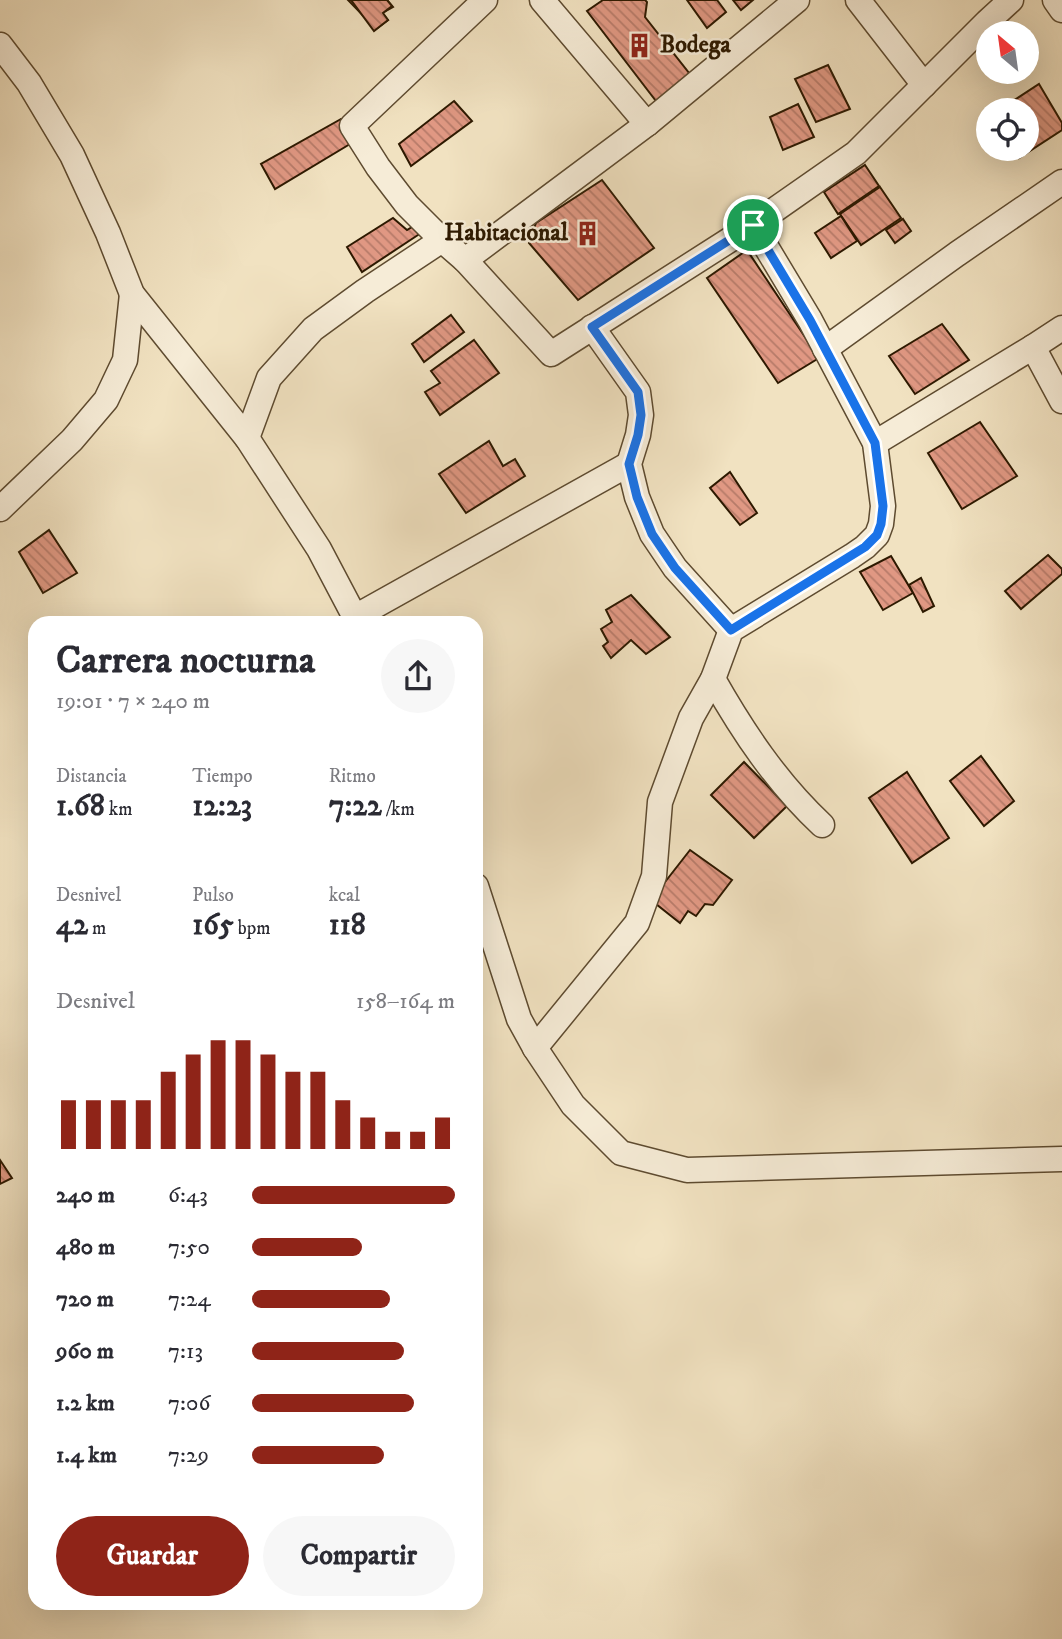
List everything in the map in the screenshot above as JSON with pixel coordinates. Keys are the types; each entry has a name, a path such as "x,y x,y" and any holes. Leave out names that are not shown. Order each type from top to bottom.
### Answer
{"street":[{"path":"485,0 352,126 407,205 465,260 551,354 753,225 856,153 1011,0"},
{"path":"465,260 647,124 797,0"},
{"path":"858,0 924,85"},
{"path":"1055,0 1062,10"},
{"path":"546,2 647,124"},
{"path":"0,45 29,83 72,155 108,233 132,294 247,438 318,549 354,616"},
{"path":"825,349 1062,182"},
{"path":"535,1048 637,923 654,876 660,802 691,718 713,679 731,630 865,547 877,535 881,524 883,506 875,443 810,320 753,225"},
{"path":"247,438 269,378 313,329 442,240"},
{"path":"0,509 72,440 106,400 125,360 132,294"},
{"path":"592,327 638,392 641,415 629,464 637,497 652,534 675,568 731,630"},
{"path":"875,443 1062,328"},
{"path":"1033,347 1062,401"},
{"path":"363,616 629,464"},
{"path":"713,679 734,716 775,775 799,804 822,825"},
{"path":"483,908 519,1019 535,1048 573,1105 621,1153 687,1170 1062,1159"}],"building":[{"path":"348,0 387,0 393,7 382,13 388,20 376,29"},
{"path":"351,0 387,0 392,6 383,13 388,20 374,31"},
{"name":"Bodega","path":"603,0 645,0 645,17 689,73 659,105 587,11"},
{"name":"Bodega","path":"687,0 717,0 726,12 707,28"},
{"path":"733,0 753,0 741,10"},
{"path":"828,65 850,109 816,122 795,79"},
{"path":"1039,84 1062,123 1062,130 1039,145 1039,98 1017,98"},
{"name":"Habitacional","path":"454,101 472,121 411,166 399,144"},
{"path":"798,104 814,137 783,150 770,117"},
{"path":"341,119 355,141 275,189 261,164"},
{"path":"865,165 879,186 838,214 824,192"},
{"name":"Habitacional","path":"602,180 654,248 578,300 529,243 536,223"},
{"path":"880,187 901,218 861,245 840,214"},
{"path":"841,216 857,241 831,258 815,233"},
{"name":"Habitacional","path":"393,218 407,230 417,224 421,233 362,272 347,247"},
{"path":"903,219 911,231 895,243 886,230"},
{"path":"747,250 819,358 778,383 707,278"},
{"name":"Habitacional","path":"451,315 464,332 424,362 412,344"},
{"path":"942,324 969,360 915,394 889,356"},
{"path":"474,340 499,373 440,415 425,392 440,383 431,371"},
{"path":"980,422 1017,476 962,509 928,453"},
{"path":"489,441 503,466 515,459 525,476 466,513 439,474"},
{"path":"730,472 757,513 740,525 710,488"},
{"path":"49,530 77,573 43,593 19,552"},
{"path":"1048,555 1062,569 1062,574 1021,609 1005,591"},
{"path":"891,556 913,593 883,610 860,572"},
{"path":"921,578 934,606 923,612 909,585"},
{"path":"631,595 670,637 646,654 631,640 611,658 603,646 608,642 601,629 612,622 606,610"},
{"path":"981,756 1014,801 984,826 950,781"},
{"path":"744,762 787,806 754,838 711,795"},
{"path":"907,772 949,838 912,863 869,798"},
{"path":"690,850 732,880 713,905 705,904 696,916 688,911 680,923 651,900"},
{"path":"0,1160 12,1178 0,1184"}],"place":[{"name":"Bodega","path":"640,45"},
{"name":"Habitacional","path":"588,233"}],"route":[{"path":"753,225 810,320 875,443 883,506 877,535 865,547 731,630 675,568 652,534 637,497 629,464 641,415 638,392 592,327 753,225"}]}
